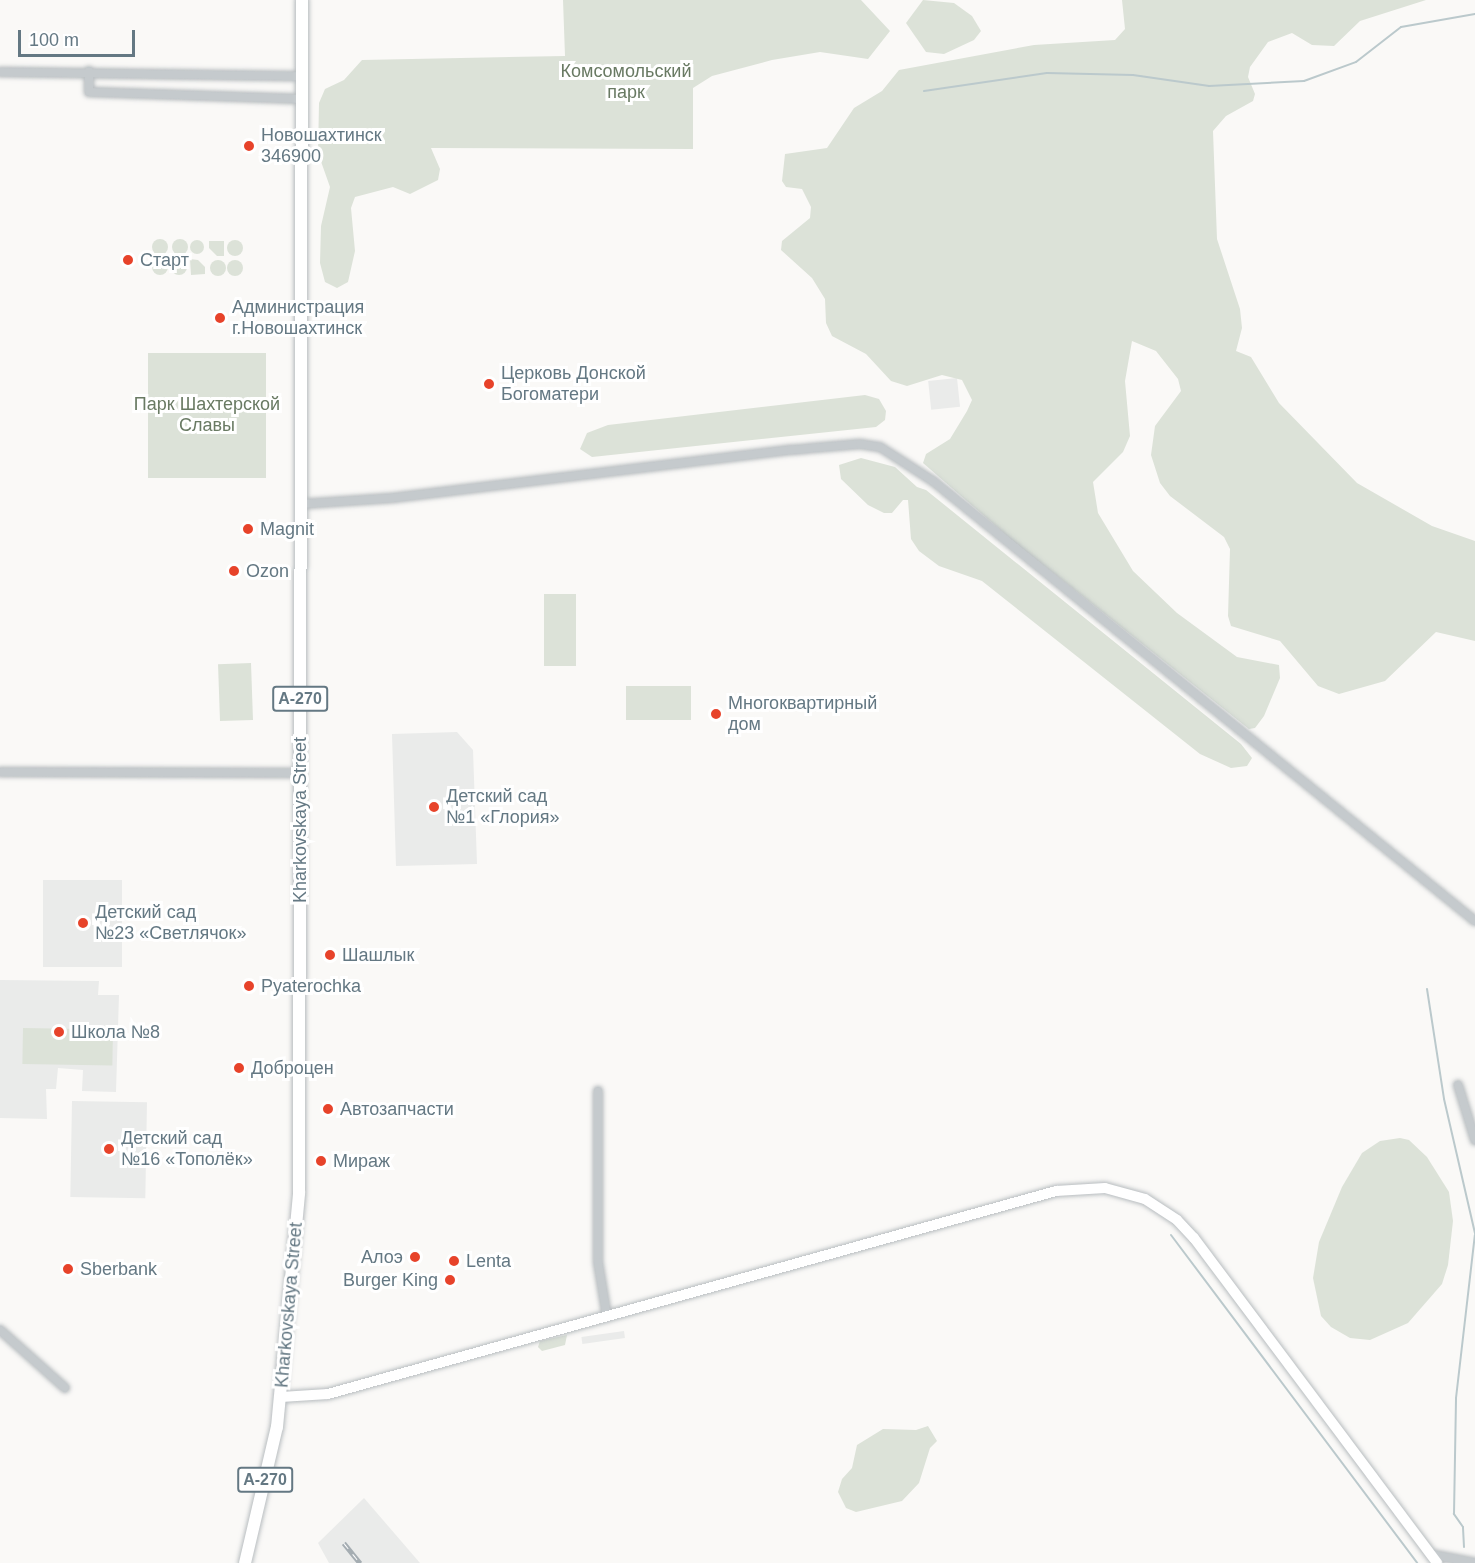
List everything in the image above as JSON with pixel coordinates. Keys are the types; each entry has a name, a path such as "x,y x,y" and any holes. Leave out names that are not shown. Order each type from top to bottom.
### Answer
{"highway":[{"name":"Kharkovskaya Street","path":"245,1563 273,1447 281,1397 299,1193 302,0"}],"main road":[{"path":"281,1397 328,1394 1056,1191 1082,1188 1124,1191 1161,1208 1194,1238 1434,1559"}],"street":[{"path":"0,72 302,76"},
{"path":"89,72 89,92 302,99"},
{"path":"302,504 392,498 801,449 853,444 880,447 933,481 1475,921"},
{"path":"0,772 301,773"},
{"path":"1458,1085 1475,1140"},
{"path":"598,1091 598,1262 607,1317"},
{"path":"0,1330 65,1388"},
{"path":"1434,1559 1475,1563"}],"shaded area":[{"path":"957,378 960,407 931,410 928,381"},
{"name":"Детский сад №1 «Глория»","path":"457,732 473,750 477,864 396,866 392,734"},
{"name":"Детский сад №23 «Светлячок»","path":"43,880 122,880 122,967 43,967"},
{"name":"Школа №8","path":"0,980 99,981 98,995 119,995 116,1092 82,1091 83,1070 58,1068 56,1089 46,1089 47,1119 0,1118"},
{"name":"Детский сад №16 «Тополёк»","path":"72,1101 147,1102 145,1198 70,1197"},
{"path":"624,1331 625,1338 582,1344 581,1337"},
{"path":"364,1498 420,1563 329,1563 318,1543"}],"green space":[{"name":"Комсомольский парк","path":"563,0 861,0 890,31 868,59 820,52 772,60 712,76 693,88 693,149 431,148 440,169 438,180 410,194 393,187 355,197 351,208 355,251 348,282 337,288 325,282 320,263 321,226 330,187 318,153 319,103 325,89 344,80 362,60 565,56"},
{"path":"923,0 954,3 972,16 981,31 974,40 944,54 926,52 906,23"},
{"path":"1122,0 1426,0 1360,21 1334,46 1312,45 1292,33 1268,42 1250,67 1248,77 1255,94 1253,101 1226,116 1213,131 1217,239 1240,309 1242,328 1236,351 1251,357 1279,403 1357,483 1432,526 1475,541 1475,641 1436,632 1385,681 1339,694 1318,686 1280,641 1231,626 1228,616 1230,549 1224,537 1170,496 1160,483 1151,455 1155,426 1181,391 1178,379 1156,351 1132,341 1125,381 1130,436 1123,452 1093,482 1098,513 1133,571 1177,613 1237,657 1279,665 1280,678 1264,716 1255,728 1249,729 1012,540 923,463 926,454 950,439 967,411 972,400 962,380 942,375 907,386 891,381 866,354 832,336 826,323 825,299 812,278 781,250 782,241 810,218 811,207 802,189 786,187 782,181 785,154 827,148 854,108 882,91 899,70 1034,45 1115,40 1125,29"},
{"path":"160,239 166,241 168,247 166,253 160,255 154,253 152,247 154,241"},
{"path":"177,239 183,239 188,247 186,253 177,255 172,250 172,244"},
{"path":"194,240 200,240 204,247 200,254 194,254 190,250 190,244"},
{"path":"235,240 243,248 235,256 227,248"},
{"path":"209,241 224,241 224,256 217,256 209,248"},
{"path":"157,259 163,259 168,267 166,273 157,275 152,270 152,264"},
{"path":"176,259 182,259 187,267 185,273 176,275 171,270 171,264"},
{"path":"190,259 198,260 205,267 205,274 191,275"},
{"path":"218,260 226,268 218,276 210,268"},
{"path":"235,260 241,262 243,268 241,274 235,276 229,274 227,268 229,262"},
{"name":"Парк Шахтерской Славы","path":"148,353 266,353 266,478 148,478"},
{"path":"865,395 879,399 886,411 885,420 876,427 592,457 580,449 587,433 608,425"},
{"path":"861,458 895,467 917,487 926,490 1241,744 1252,758 1247,766 1231,768 1200,754 982,581 939,566 919,551 911,539 908,500 903,500 892,513 884,513 868,505 841,479 839,465"},
{"path":"544,594 576,594 576,666 544,666"},
{"path":"251,663 253,720 220,721 218,664"},
{"path":"626,686 691,686 691,720 626,720"},
{"path":"23,1028 113,1030 112,1066 22,1064"},
{"path":"1400,1138 1409,1140 1427,1157 1449,1192 1453,1221 1448,1265 1442,1284 1408,1323 1370,1340 1350,1338 1331,1327 1321,1316 1313,1278 1319,1242 1342,1187 1362,1153 1380,1141"},
{"path":"567,1335 565,1345 542,1351 538,1347 540,1341"},
{"path":"928,1426 937,1441 930,1448 919,1483 902,1501 856,1512 846,1508 838,1492 842,1479 852,1468 857,1445 883,1429 916,1430"}],"waterway":[{"path":"924,91 1047,73 1133,75 1209,86 1304,81 1356,62 1401,27 1475,14"},
{"path":"1427,989 1444,1099 1475,1233"},
{"path":"1171,1235 1417,1563"},
{"path":"1464,1547 1463,1527 1454,1514 1456,1398 1475,1235"}],"railway":[{"path":"344,1543 360,1563"}],"place":[{"name":"Новошахтинск 346900","path":"249,146"},
{"name":"Старт","path":"128,260"},
{"name":"Администрация г.Новошахтинск","path":"220,318"},
{"name":"Церковь Донской Богоматери","path":"489,384"},
{"name":"Magnit","path":"248,529"},
{"name":"Ozon","path":"234,571"},
{"name":"Многоквартирный дом","path":"716,714"},
{"name":"Детский сад №1 «Глория»","path":"434,807"},
{"name":"Детский сад №23 «Светлячок»","path":"83,923"},
{"name":"Шашлык","path":"330,955"},
{"name":"Pyaterochka","path":"249,986"},
{"name":"Школа №8","path":"59,1032"},
{"name":"Доброцен","path":"239,1068"},
{"name":"Автозапчасти","path":"328,1109"},
{"name":"Детский сад №16 «Тополёк»","path":"109,1149"},
{"name":"Мираж","path":"321,1161"},
{"name":"Алоэ","path":"415,1257"},
{"name":"Lenta","path":"454,1261"},
{"name":"Sberbank","path":"68,1269"},
{"name":"Burger King","path":"450,1280"}]}
